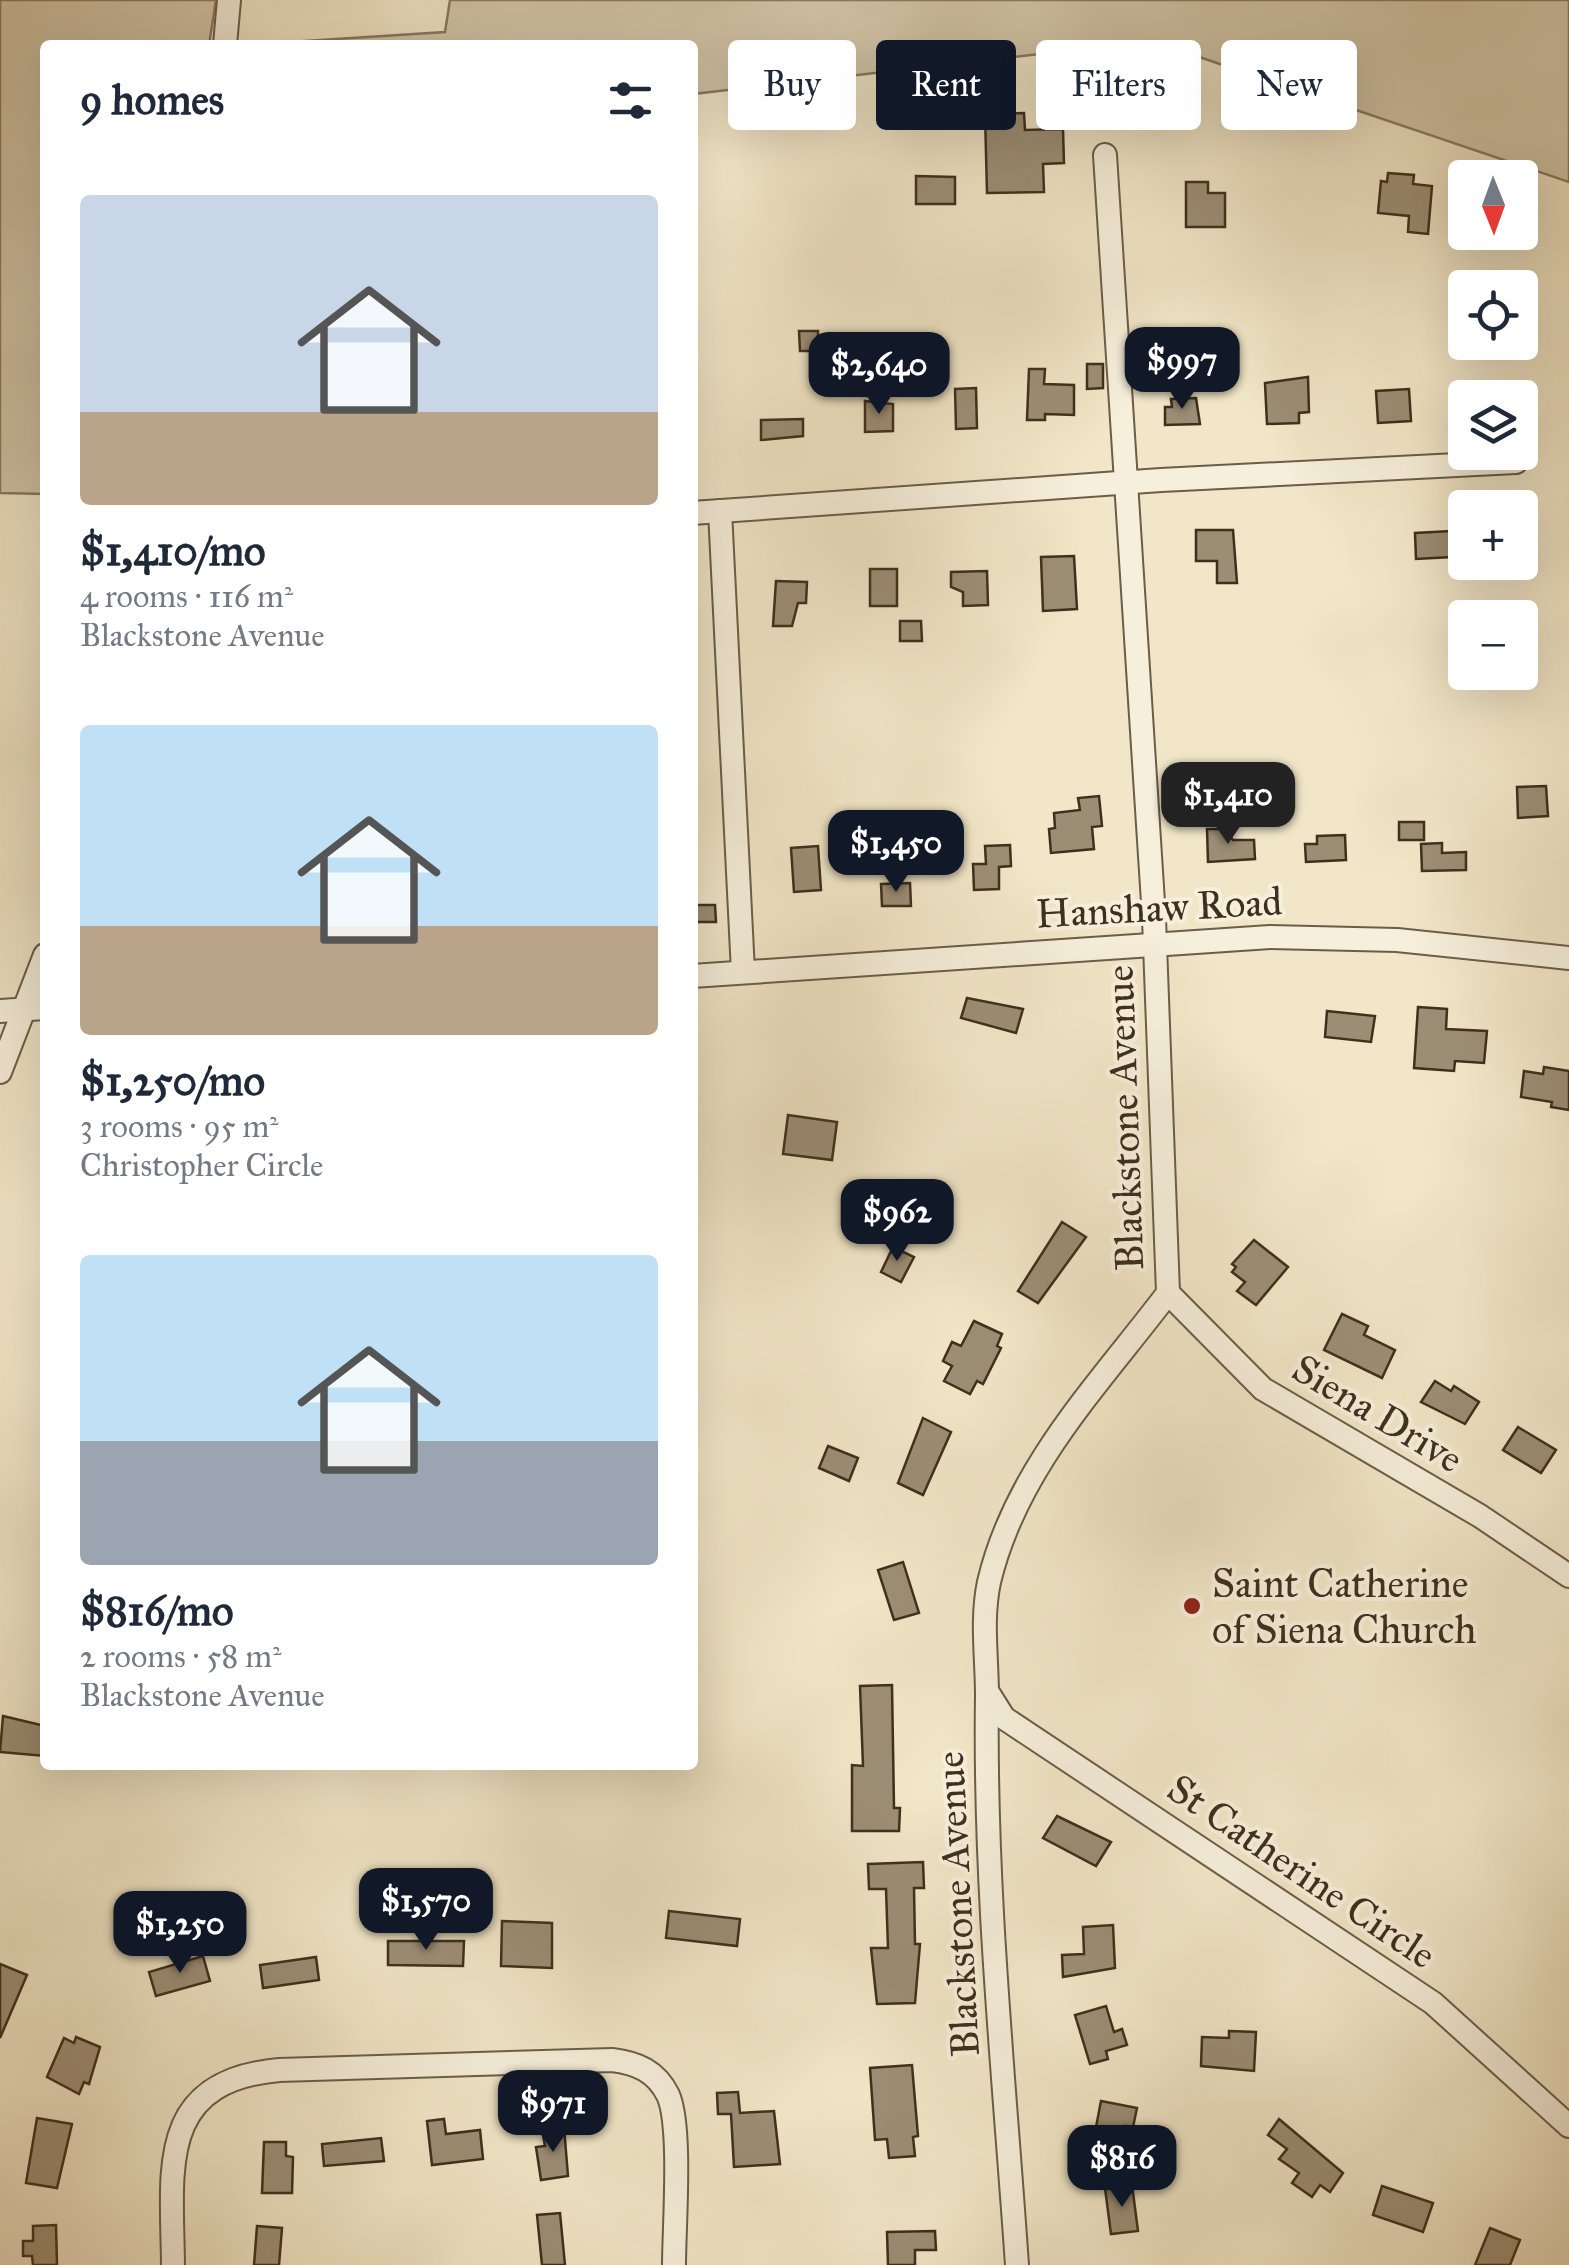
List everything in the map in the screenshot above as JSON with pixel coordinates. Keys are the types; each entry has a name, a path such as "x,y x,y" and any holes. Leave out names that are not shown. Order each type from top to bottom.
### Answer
{"street":[{"path":"225,40 229,0"},
{"name":"Blackstone Avenue","path":"1016,2265 988,1840 984,1624 989,1581 1018,1502 1079,1404 1168,1293 1156,942 1106,155"},
{"path":"698,513 1448,466"},
{"path":"720,511 743,972"},
{"name":"Hanshaw Road","path":"698,976 1156,942 1340,936 1569,958"},
{"path":"0,1072 35,1009 40,982"},
{"path":"0,1010 35,1009"},
{"name":"Siena Drive","path":"1168,1293 1263,1390 1480,1516 1569,1576"},
{"name":"St Catherine Circle","path":"987,1692 1004,1718 1432,2003 1569,2126"},
{"path":"173,2265 172,2173 177,2134 198,2100 231,2078 279,2070 612,2060 632,2062 654,2076 672,2109 674,2265"}],"shaded area":[{"path":"0,0 216,0 210,40 40,40 40,494 0,493"},
{"path":"450,0 1569,0 1569,182 1538,172 1538,160 1504,160 1357,110 1357,40 1221,40 1221,64 1201,58 1201,40 1036,40 1036,54 1016,57 1016,40 876,40 876,73 856,75 856,40 728,40 728,90 698,93 698,40 321,40 445,32"}],"building":[{"path":"1016,113 1024,113 1025,130 1063,130 1064,163 1043,164 1044,192 987,193 985,130 1016,130"},
{"path":"1388,173 1414,175 1413,184 1432,186 1428,234 1408,232 1409,216 1378,213 1381,181 1387,182"},
{"path":"916,176 955,177 955,204 916,204"},
{"path":"1186,182 1208,182 1208,193 1225,193 1225,227 1186,227"},
{"path":"799,331 818,331 818,351 800,351"},
{"path":"1087,364 1103,364 1103,388 1087,389"},
{"path":"1029,369 1045,369 1044,384 1074,385 1074,415 1045,414 1045,420 1027,420"},
{"path":"1308,377 1309,412 1299,413 1299,423 1267,424 1265,383"},
{"path":"976,388 977,428 956,429 955,389"},
{"path":"1409,389 1411,421 1378,423 1376,391"},
{"path":"1196,398 1200,424 1165,425 1165,407 1172,407 1171,399"},
{"path":"865,401 893,404 893,431 865,432"},
{"path":"803,419 803,436 761,440 761,420"},
{"path":"1196,530 1233,530 1237,583 1217,583 1217,561 1196,561"},
{"path":"1448,531 1448,557 1416,559 1415,533"},
{"path":"1074,556 1077,609 1043,611 1041,557"},
{"path":"870,569 897,569 897,606 870,606"},
{"path":"987,571 988,605 963,606 963,592 951,587 951,572"},
{"path":"776,581 807,582 806,603 798,603 792,626 773,626"},
{"path":"900,621 921,621 922,641 900,641"},
{"path":"1546,786 1548,816 1518,818 1517,787"},
{"path":"1099,796 1102,826 1092,827 1094,849 1051,853 1049,829 1055,828 1054,813 1080,810 1078,798"},
{"path":"1399,822 1424,822 1424,840 1399,840"},
{"path":"1207,829 1224,829 1233,840 1254,840 1255,859 1208,862"},
{"path":"1345,835 1346,860 1306,862 1305,844 1317,844 1317,836"},
{"path":"1442,843 1442,853 1466,852 1466,870 1422,871 1421,844"},
{"path":"1010,845 1011,866 999,867 999,889 974,890 973,864 986,864 985,846"},
{"path":"818,846 821,890 794,892 791,848"},
{"path":"910,883 911,906 882,906 881,884"},
{"path":"698,905 715,905 716,922 698,922"},
{"path":"967,998 1023,1009 1016,1033 961,1018"},
{"path":"1418,1007 1447,1009 1446,1029 1487,1031 1484,1063 1455,1061 1454,1071 1414,1068"},
{"path":"1327,1011 1375,1016 1371,1042 1325,1037"},
{"path":"1544,1067 1569,1071 1569,1110 1551,1107 1552,1102 1521,1097 1524,1071 1543,1074"},
{"path":"788,1115 837,1122 832,1160 783,1154"},
{"path":"1062,1222 1086,1237 1038,1303 1018,1291"},
{"path":"1254,1240 1288,1267 1256,1305 1237,1291 1245,1282 1232,1272 1236,1267 1232,1264"},
{"path":"893,1247 914,1257 901,1282 881,1272"},
{"path":"1342,1314 1368,1326 1364,1335 1395,1350 1382,1378 1324,1350"},
{"path":"974,1321 1002,1334 997,1346 1001,1348 983,1384 977,1381 970,1394 944,1381 952,1366 943,1361 952,1342 961,1346"},
{"path":"1435,1381 1451,1391 1454,1386 1479,1402 1465,1424 1421,1402"},
{"path":"923,1418 951,1432 923,1495 898,1483"},
{"path":"1518,1427 1556,1450 1541,1473 1503,1450"},
{"path":"828,1446 858,1458 849,1481 819,1468"},
{"path":"903,1562 919,1613 894,1620 878,1570"},
{"path":"892,1685 894,1808 900,1808 899,1831 852,1831 852,1765 863,1766 860,1686"},
{"path":"3,1716 40,1725 40,1756 0,1752"},
{"path":"1057,1816 1111,1842 1096,1866 1043,1838"},
{"path":"923,1862 924,1888 914,1888 915,1944 920,1944 915,2003 877,2004 871,1948 888,1948 886,1889 869,1889 868,1864"},
{"path":"669,1911 740,1919 737,1946 666,1938"},
{"path":"502,1921 552,1923 552,1968 501,1966"},
{"path":"1113,1925 1115,1968 1063,1977 1062,1955 1084,1954 1083,1927"},
{"path":"388,1941 464,1941 463,1966 388,1965"},
{"path":"203,1956 210,1981 156,1996 149,1972"},
{"path":"316,1957 319,1980 263,1988 260,1965"},
{"path":"0,1964 27,1975 0,2038"},
{"path":"1106,2006 1114,2032 1122,2029 1127,2045 1106,2051 1108,2059 1090,2064 1075,2015"},
{"path":"1229,2031 1256,2032 1254,2071 1201,2066 1202,2037 1229,2038"},
{"path":"76,2037 100,2047 89,2084 84,2082 79,2094 47,2077 64,2038 74,2043"},
{"path":"912,2065 918,2136 913,2137 915,2156 889,2158 887,2139 875,2140 870,2068"},
{"path":"738,2092 740,2113 774,2111 780,2164 734,2167 731,2114 718,2114 717,2093"},
{"path":"1101,2101 1137,2108 1133,2127 1125,2126 1119,2153 1092,2148"},
{"path":"37,2118 72,2124 57,2188 26,2183"},
{"path":"444,2119 446,2134 480,2130 483,2159 432,2165 427,2121"},
{"path":"1279,2119 1343,2173 1330,2192 1320,2185 1312,2197 1292,2183 1299,2173 1279,2159 1287,2149 1268,2135"},
{"path":"564,2127 568,2176 541,2180 536,2147 545,2146 542,2130"},
{"path":"381,2138 384,2161 324,2166 322,2144"},
{"path":"264,2142 286,2142 286,2156 293,2157 292,2193 262,2193"},
{"path":"1132,2185 1138,2231 1111,2234 1105,2188"},
{"path":"1382,2186 1433,2203 1423,2232 1373,2215"},
{"path":"560,2213 565,2265 542,2265 537,2215"},
{"path":"56,2225 57,2265 33,2265 32,2256 23,2256 23,2241 33,2241 33,2226"},
{"path":"257,2226 282,2228 279,2265 254,2265"},
{"path":"1490,2228 1520,2240 1510,2265 1475,2265"},
{"path":"935,2231 936,2250 915,2250 915,2265 888,2265 887,2232"}],"place":[{"name":"Saint Catherine of Siena Church","path":"1192,1606"}]}
